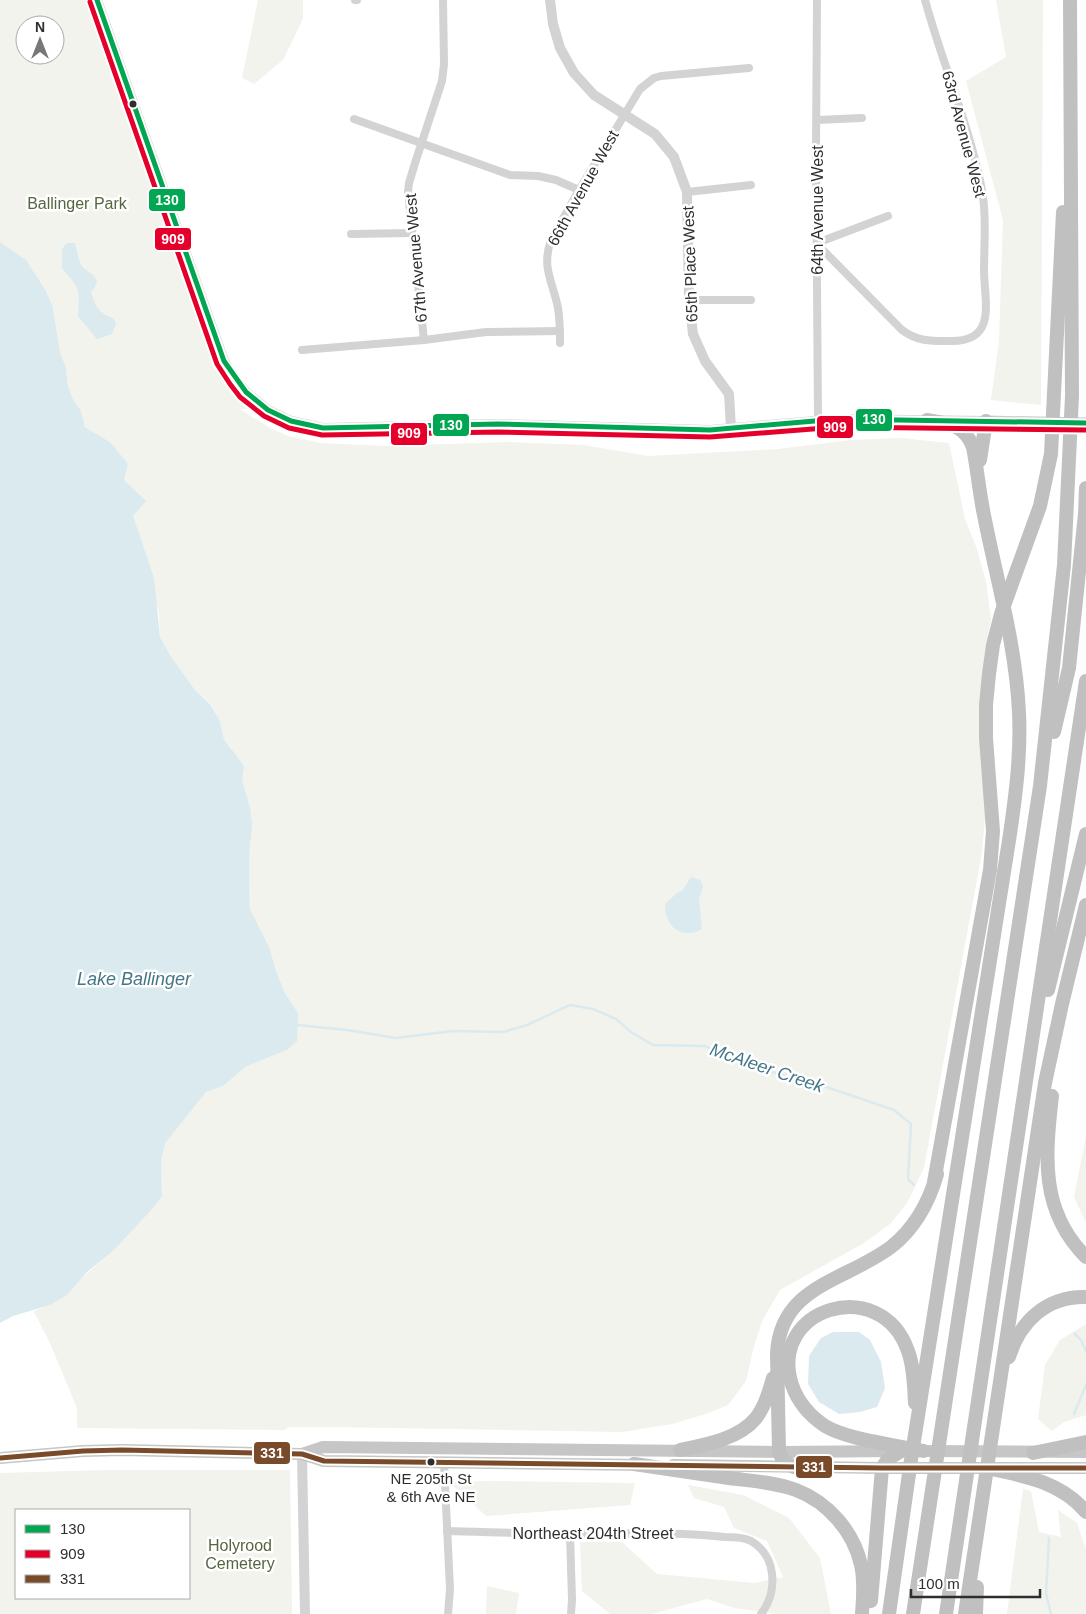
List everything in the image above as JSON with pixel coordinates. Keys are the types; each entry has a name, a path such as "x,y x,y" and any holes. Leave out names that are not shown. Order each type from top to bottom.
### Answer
{"highway":[{"path":"913,1614 1040,786 1064,565 1072,396 1070,0"},
{"path":"934,1182 990,870 993,831 986,738 988,674 993,645 1002,614 1040,506 1051,454 1062,221 1071,139"},
{"path":"889,1614 916,1428 985,1000 1016,792 1020,749 1016,678 1007,619 983,510 973,447 966,433 953,425 927,420"},
{"path":"978,473 986,421"},
{"path":"1040,786 1062,701 1068,668 1085,514 1086,488"},
{"path":"946,1614 1086,682"},
{"path":"1027,1078 1086,834"},
{"path":"965,1614 984,1500 1008,1320 1045,1083 1086,905"},
{"path":"1072,966 1053,1092 1048,1171 1054,1210 1067,1234 1086,1257"},
{"path":"794,1467 784,1461 778,1452 777,1360 781,1328 794,1306 822,1286 871,1261 892,1246 910,1229 920,1214 934,1182 985,1000"},
{"path":"999,1391 1011,1348 1017,1335 1029,1319 1040,1309 1055,1302 1086,1297"},
{"path":"916,1428 911,1361 904,1342 890,1322 870,1310 846,1306 820,1313 802,1328 791,1348 790,1373 796,1394 812,1416 835,1430 866,1439 924,1451"},
{"path":"680,1450 735,1434 756,1418 763,1406 771,1384 777,1360"},
{"path":"1033,1453 1086,1442"},
{"path":"870,1614 882,1468 888,1459 901,1451"},
{"path":"634,1464 783,1486 811,1497 833,1514 854,1544 863,1577 862,1614"},
{"path":"991,1468 1036,1479 1053,1486 1076,1502 1086,1512"},
{"path":"976,1614 981,1514"}],"main road":[{"path":"986,421 1086,422"},
{"path":"302,1454 323,1447 466,1447 778,1452 1086,1452"},
{"path":"404,1447 427,1455 440,1456 444,1463"},
{"path":"444,1463 448,1457 466,1447"},
{"path":"0,1458 103,1451 302,1454 324,1462 882,1468 1086,1468"}],"street":[{"path":"97,0 224,360 246,392 280,417 301,425 328,428 498,424 710,430 818,420 986,421"},
{"name":"67th Avenue West","path":"424,340 408,192 409,183 443,72 443,0"},
{"name":"66th Avenue West","path":"550,0 553,24 560,48 574,73 594,96 624,115 551,240 547,256 548,276 558,307 560,343"},
{"name":"64th Avenue West","path":"818,0 818,420"},
{"name":"63rd Avenue West","path":"817,244 902,330 913,338 932,341 956,341 976,336 982,330 985,323 985,302 981,185 969,140 925,0"},
{"path":"624,115 640,89 654,78 668,75 749,68"},
{"name":"65th Place West","path":"624,115 655,134 674,157 687,192 689,300 693,334 705,361 729,394 731,428"},
{"path":"818,120 862,118"},
{"path":"354,119 510,175 538,176 556,180 579,190"},
{"path":"687,192 751,185"},
{"path":"817,244 888,216"},
{"path":"351,234 412,233"},
{"path":"689,300 751,300"},
{"path":"302,350 424,340 486,332 560,331"},
{"path":"302,1454 305,1614"},
{"path":"444,1463 450,1589 448,1614"},
{"name":"Northeast 204th Street","path":"447,1532 693,1533 750,1540 768,1558 773,1571 771,1593 761,1614"},
{"path":"570,1534 571,1614"}],"green space":[{"name":"Ballinger Park","path":"0,0 89,0 211,351 223,377 251,409 240,409 270,428 288,436 321,443 383,446 508,442 583,445 648,456 778,449 851,440 901,438 949,443 965,519 977,549 986,582 991,619 985,651 980,707 985,816 982,852 924,1168 907,1203 890,1224 864,1243 780,1290 762,1321 746,1381 728,1405 672,1424 623,1432 331,1427 288,1427 285,1430 77,1428 77,1408 49,1341 34,1312 50,1305 113,1251 162,1196 161,1160 166,1142 206,1092 223,1086 247,1066 287,1050 298,1013 285,993 250,909 249,864 251,842 231,747 224,739 220,721 212,705 195,690 170,655 160,637 159,614 133,516 145,501 124,480 110,442 85,427 81,411 73,399 68,386 53,308 11,250 0,242"},
{"path":"258,0 303,0 303,19 283,60 254,84 242,78"},
{"path":"996,0 1043,0 1041,405 991,400 999,342 1003,220 966,81 1006,57"},
{"path":"1086,1136 1086,1223 1074,1197"},
{"path":"1086,1324 1086,1415 1064,1422 1052,1431 1038,1419 1045,1365 1060,1340"},
{"name":"Holyrood Cemetery","path":"107,1470 290,1470 292,1614 0,1614 0,1473"},
{"path":"449,1482 635,1483 630,1505 486,1516"},
{"path":"688,1485 743,1495 789,1518 820,1558 831,1614 777,1614 734,1608 707,1599 652,1614 610,1614 582,1591 580,1542 622,1542 657,1574 754,1583 783,1577 767,1541 734,1528 724,1507 694,1498"},
{"path":"1023,1489 1031,1491 1039,1532 1061,1537 1058,1510 1077,1523 1086,1549 1086,1614 1007,1614"},
{"path":"487,1586 519,1593 516,1614 486,1614"}],"water":[{"name":"Lake Ballinger","path":"0,242 26,260 46,291 53,308 68,386 73,399 81,411 85,427 110,442 128,464 124,480 146,501 133,516 154,578 160,637 170,655 195,690 211,705 220,721 224,739 244,766 242,780 250,808 252,824 249,864 250,909 269,947 285,993 298,1013 297,1041 287,1050 247,1066 223,1086 206,1092 166,1142 161,1160 162,1196 113,1251 87,1272 67,1295 50,1305 13,1316 0,1323"},
{"path":"67,243 75,243 81,265 96,278 97,282 91,291 92,296 98,308 104,314 113,318 116,323 112,334 97,339 78,316 78,289 62,268 62,249"},
{"path":"691,877 700,880 703,886 699,899 702,929 687,933 675,929 671,924 665,912 665,904 683,890"},
{"path":"833,1332 859,1332 870,1340 881,1362 885,1388 877,1407 860,1412 839,1414 819,1402 808,1384 809,1356 821,1338"}],"waterway":[{"name":"McAleer Creek","path":"297,1025 347,1030 396,1038 453,1031 503,1032 527,1025 570,1005 593,1009 616,1019 631,1032 653,1045 705,1046 731,1058 771,1072 800,1078 894,1110 911,1124 908,1179 914,1185"},
{"name":"McAleer Creek","path":"1075,1334 1081,1340 1086,1351"},
{"name":"McAleer Creek","path":"1074,1414 1086,1385"},
{"name":"McAleer Creek","path":"1049,1538 1046,1594 1051,1614"}],"transit line":[{"name":"130","path":"97,0 224,361 246,392 268,410 291,421 323,428 498,424 710,430 838,419 1086,423"},
{"name":"909","path":"90,2 217,364 240,397 264,416 289,428 322,435 498,432 710,437 838,427 1086,430"},
{"name":"331","path":"0,1458 83,1451 122,1450 302,1454 324,1461 882,1468 1086,1468"}],"place":[{"name":"NE 205th St & 6th Ave NE","path":"431,1462"}]}
